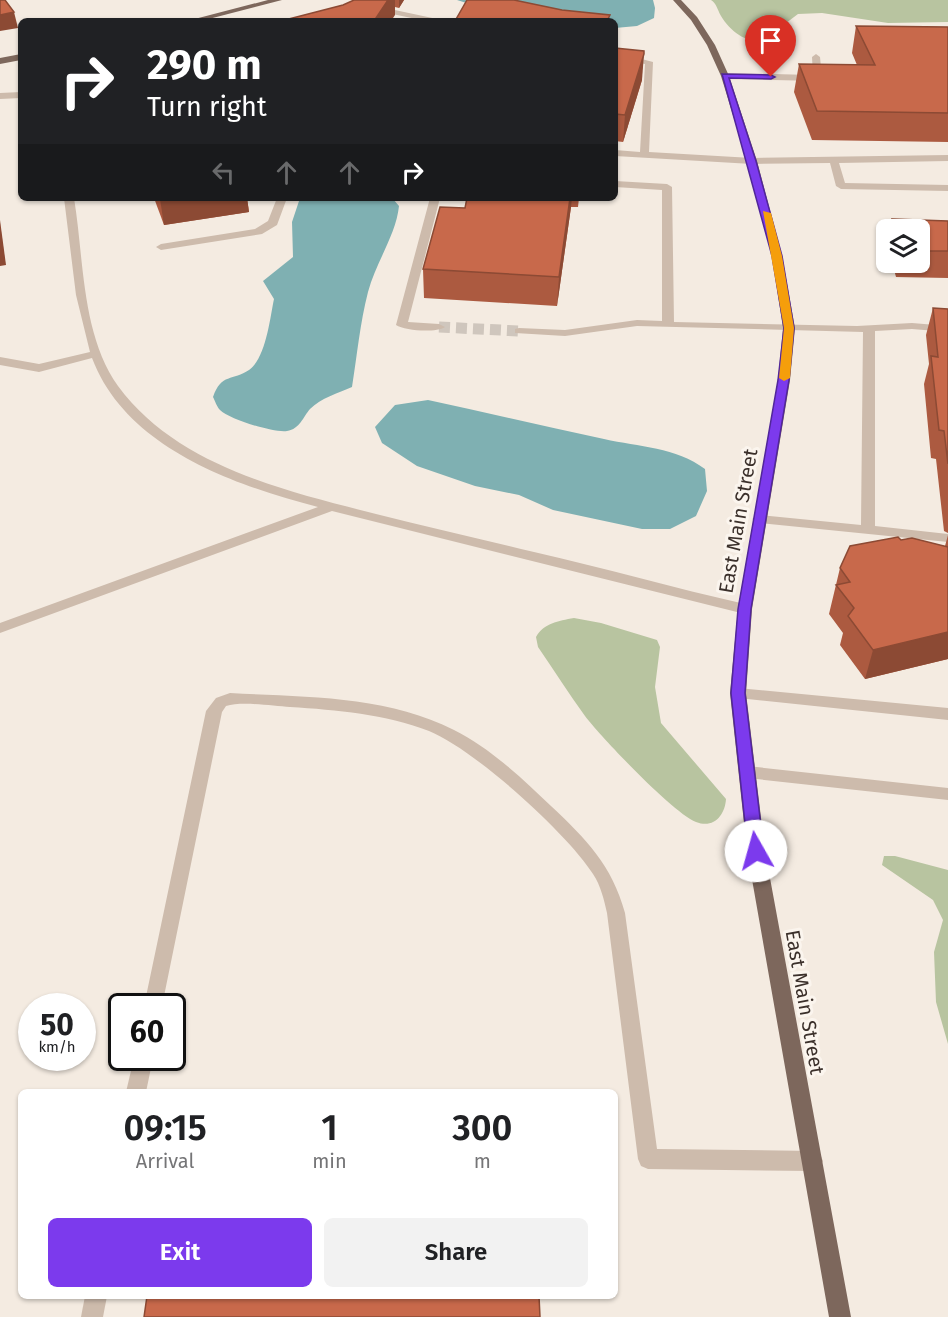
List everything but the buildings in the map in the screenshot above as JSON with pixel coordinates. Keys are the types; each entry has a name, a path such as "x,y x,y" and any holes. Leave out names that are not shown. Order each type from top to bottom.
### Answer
{"main road":[{"path":"203,18 278,0"},
{"name":"East Main Street","path":"677,0 694,19 711,45 724,76 752,161 777,256 789,328 784,380 745,609 738,693 756,851 840,1317"},
{"path":"0,61 18,58"}],"lane":[{"path":"365,9 382,8 415,18"},
{"path":"618,56 649,62 644,156"},
{"path":"724,76 818,78 816,57"},
{"path":"0,96 18,95"},
{"path":"618,153 752,161 948,158"},
{"path":"834,160 841,186 948,188"},
{"path":"618,184 667,187 668,325"},
{"path":"69,201 86,328 102,369 123,400 164,438 187,454 246,480 331,507 745,609"},
{"path":"161,247 258,232 273,224 281,201"},
{"path":"434,201 402,325 439,327"},
{"path":"519,330 565,333 637,323 789,328 912,326 948,329"},
{"path":"868,530 869,328"},
{"path":"0,362 39,368 96,354"},
{"path":"0,628 331,507"},
{"path":"759,519 948,538"},
{"path":"738,693 948,714"},
{"path":"156,993 214,711 220,702 230,699 365,707 404,716 438,728 458,739 531,796 599,866 611,889 616,913 648,1159 813,1161"},
{"path":"747,771 948,794"},
{"path":"137,1089 140,1071"},
{"path":"92,1317 95,1299"}],"green space":[{"path":"711,0 948,0 948,22 888,23 822,13 798,14 786,23 784,35 775,40 757,42 741,36 726,24"},
{"path":"574,618 601,623 657,640 660,647 655,687 661,723 726,799 721,815 713,822 702,824 696,822 671,805 622,757 579,708 538,647 536,637 547,626"},
{"path":"884,856 895,856 948,870 948,1044 936,1002 934,952 943,920 933,900 882,865"}],"water":[{"path":"457,0 653,0 655,8 654,18 637,26 618,28 618,18 530,18 495,12"},
{"path":"299,201 395,201 399,206 394,227 368,292 352,387 314,405 295,428 280,431 262,428 225,414 217,406 213,397 220,384 249,370 260,357 274,299 263,281 293,257 292,222"},
{"path":"428,400 670,452 705,469 707,491 696,516 670,529 642,529 553,510 519,495 475,486 417,466 382,443 375,427 395,405"}],"tunnel":[{"path":"439,327 519,331"}],"slow traffic":[{"path":"766,213 777,256 789,328 784,378"}],"route":[{"path":"756,851 738,693 745,609 784,380 789,328 777,256 763,201 724,76 771,77"}]}
